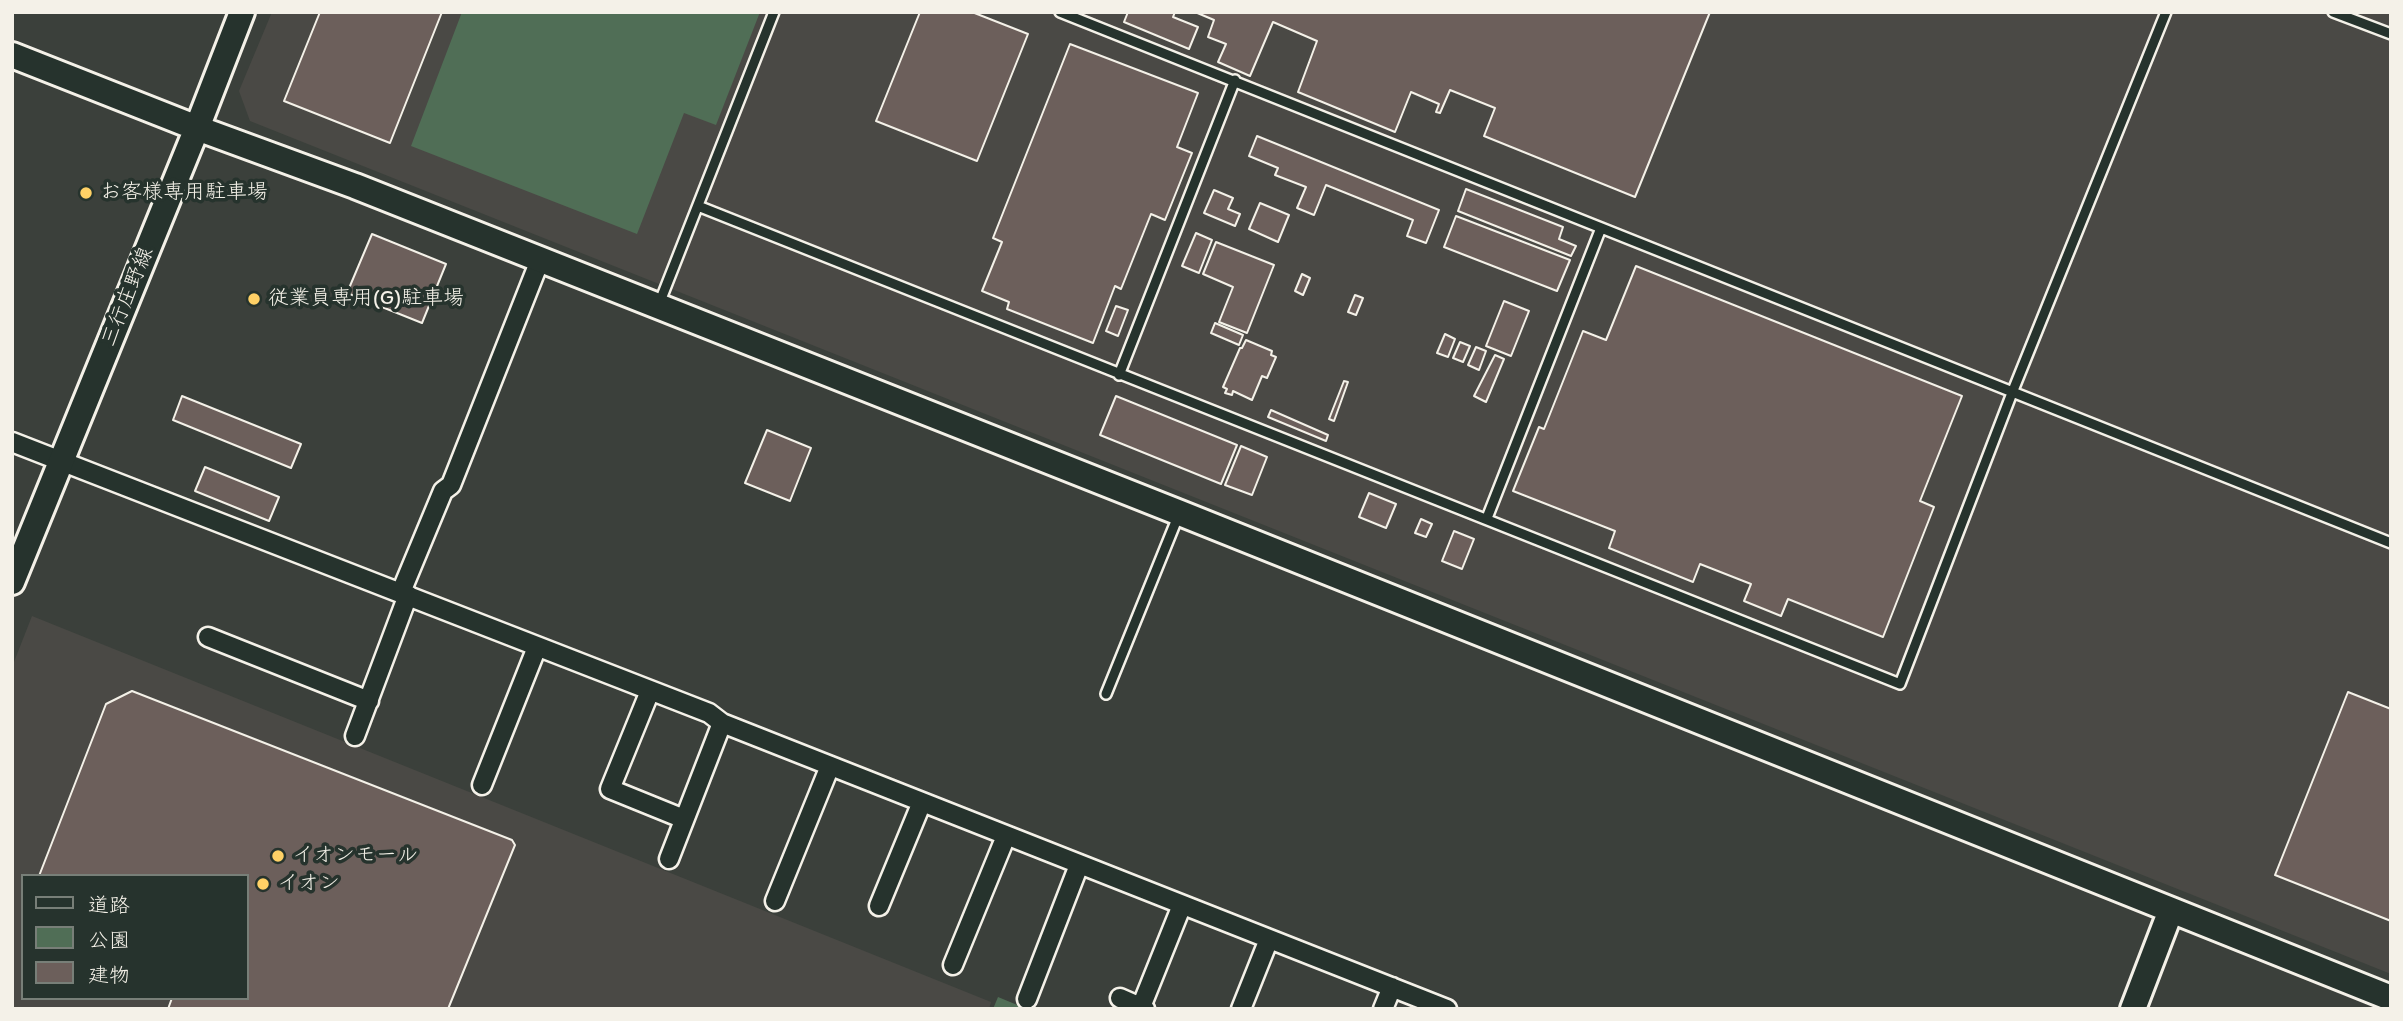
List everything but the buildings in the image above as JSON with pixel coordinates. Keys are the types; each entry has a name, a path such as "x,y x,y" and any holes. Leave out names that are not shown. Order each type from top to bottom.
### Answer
{"street":[{"name":"三行庄野線","path":"12,582 242,12"},
{"path":"12,55 197,128 355,186 1180,513 2391,998"},
{"path":"355,736 443,491 451,485 540,260"},
{"path":"12,442 709,713 722,723 1447,1009"},
{"path":"208,636 369,701"},
{"path":"482,785 537,647"},
{"path":"650,691 610,789 684,819"},
{"path":"668,859 722,723"},
{"path":"775,901 830,766"},
{"path":"879,906 922,802"},
{"path":"953,965 1006,836"},
{"path":"1027,999 1079,865"},
{"path":"1120,998 1143,1008 1182,905"},
{"path":"2133,1009 2171,910"},
{"path":"1241,1009 1269,939"},
{"path":"1382,1009 1392,987"}],"lane":[{"path":"658,307 774,12"},
{"path":"1060,12 2391,543"},
{"path":"698,206 1900,684 2012,393 2166,12"},
{"path":"2333,12 2391,34"},
{"path":"1119,375 1235,80"},
{"path":"1487,518 1601,228"},
{"path":"1106,694 1180,513"}],"shaded area":[{"path":"272,12 2391,12 2391,974 250,121 239,91"},
{"path":"32,616 991,1002 989,1009 12,1009 12,667"}],"green space":[{"path":"462,12 760,12 716,125 684,113 637,234 411,146"},
{"path":"998,997 1027,1009 993,1009"}],"place":[{"name":"お客様専用駐車場","path":"86,193"},
{"name":"従業員専用(G)駐車場","path":"254,299"},
{"name":"イオンモール","path":"278,856"},
{"name":"イオン","path":"263,884"}]}
